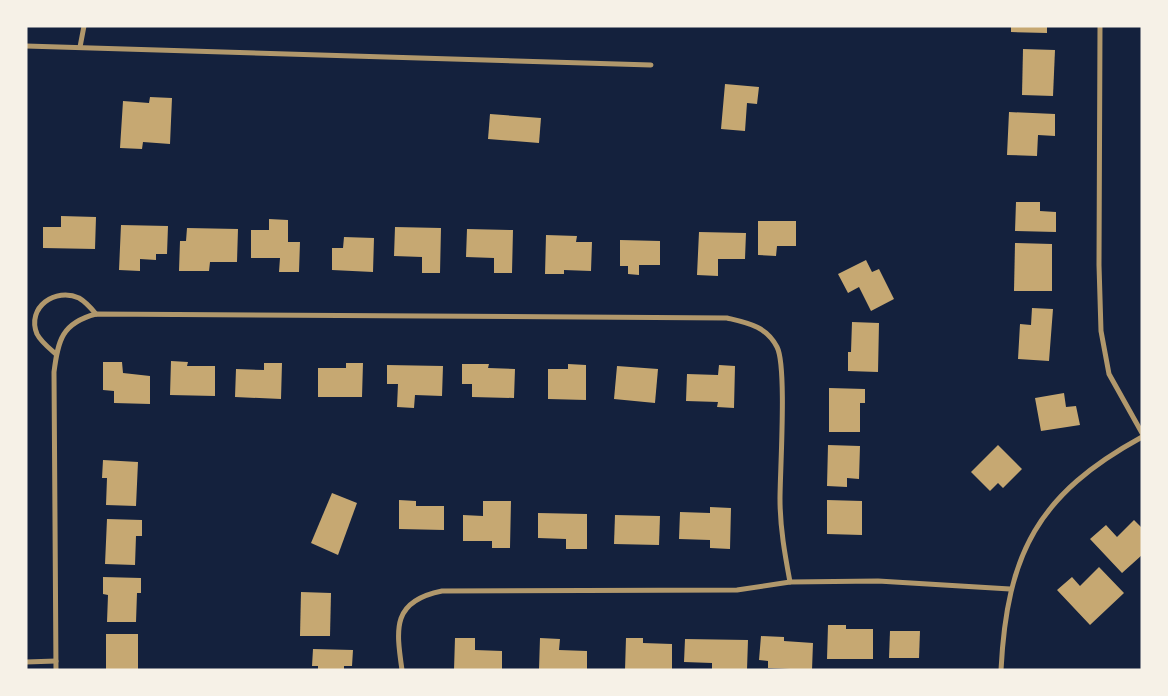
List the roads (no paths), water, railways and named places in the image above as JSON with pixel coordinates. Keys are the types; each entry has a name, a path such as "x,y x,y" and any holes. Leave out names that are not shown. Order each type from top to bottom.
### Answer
{"street":[{"path":"80,47 84,26"},
{"path":"1100,26 1099,246 1101,331 1109,374 1142,433"},
{"path":"26,46 651,65"},
{"path":"56,354 42,342 36,328 36,315 41,305 52,297 66,295 80,299 96,314"},
{"path":"56,670 54,372 56,354 66,329 80,320 96,314 727,318 754,324 768,334 781,358 780,500 782,536 790,582"},
{"path":"1001,670 1003,627 1010,589 1026,545 1059,497 1089,470 1142,437"},
{"path":"402,670 398,638 400,618 410,605 426,594 442,591 737,590 790,582 878,581 1010,589"},
{"path":"26,662 56,661"}]}
